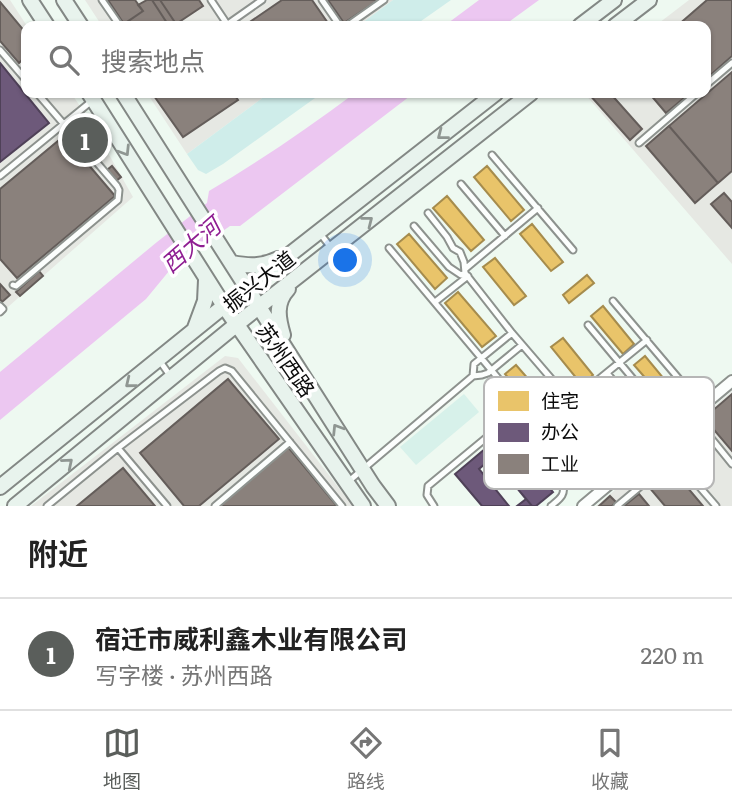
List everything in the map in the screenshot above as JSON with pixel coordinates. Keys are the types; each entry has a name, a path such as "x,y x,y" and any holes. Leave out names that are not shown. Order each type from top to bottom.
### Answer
{"main road":[{"path":"30,0 44,21"},
{"path":"64,0 78,21"},
{"path":"587,21 614,0"},
{"path":"622,21 649,0"},
{"name":"苏州西路","path":"92,98 203,274 363,506"},
{"name":"苏州西路","path":"127,98 388,506"},
{"name":"振兴大道","path":"0,487 490,98"},
{"name":"振兴大道","path":"15,506 212,344 525,98"},
{"path":"229,259 245,266 269,264 298,249"},
{"path":"289,353 278,320 278,308 284,293 302,272"},
{"path":"194,331 207,290 203,274"},
{"path":"212,344 237,340 255,349 278,336"}],"street":[{"path":"714,396 732,381"},
{"path":"583,506 603,489"}],"lane":[{"path":"102,0 117,21"},
{"path":"211,0 224,21"},
{"path":"232,21 262,0"},
{"path":"322,0 337,21"},
{"path":"354,21 384,0"},
{"path":"0,50 21,74"},
{"path":"711,81 732,63"},
{"path":"13,285 16,286 118,200 119,196 117,186 41,98"},
{"path":"0,176 64,124 89,98"},
{"path":"639,143 691,98"},
{"path":"492,155 573,250"},
{"path":"461,184 505,236"},
{"path":"435,302 538,208"},
{"path":"428,213 453,248 460,253 466,273 550,377"},
{"path":"414,226 449,267 461,275 466,273"},
{"path":"319,232 332,249"},
{"path":"389,248 497,377"},
{"path":"613,301 678,377"},
{"path":"0,306 3,309 0,312"},
{"path":"588,325 632,377"},
{"path":"473,376 474,364 512,333"},
{"path":"602,377 647,340"},
{"path":"346,483 473,376 491,370 522,345"},
{"path":"158,360 172,377"},
{"path":"47,506 118,448 225,369 232,371 342,506"},
{"path":"607,373 610,377"},
{"path":"434,506 427,495 428,486 484,440"},
{"path":"215,506 290,442"},
{"path":"714,442 732,464"},
{"path":"118,448 167,506"},
{"path":"551,506 564,494 564,489"},
{"path":"617,506 637,489"},
{"path":"701,489 716,506"}],"shaded area":[{"path":"0,0 10,0 24,21 21,21 21,98 74,98 133,197 0,314"},
{"path":"85,0 393,0 365,21 99,21"},
{"path":"393,0 451,0 421,21 365,21"},
{"path":"689,0 732,0 732,264 588,98 711,98 711,21 662,21"},
{"path":"150,98 262,98 187,154"},
{"path":"262,98 315,98 206,174 198,170 187,154"},
{"path":"225,356 238,358 353,506 31,506"},
{"path":"732,391 732,506 596,506 616,489 714,489 714,406"},
{"path":"464,394 479,412 416,465 400,447"}],"water":[{"path":"479,0 539,0 510,21 451,21"},
{"name":"西大河","path":"348,98 407,98 240,226 230,226 174,265 146,299 0,420 0,372 207,203 209,191 284,144"}],"building: 住宅":[{"path":"487,166 524,210 511,221 474,177"},
{"path":"447,196 484,240 471,251 433,208"},
{"path":"532,224 563,262 551,271 520,234"},
{"path":"409,234 447,278 435,289 397,244"},
{"path":"495,258 526,296 514,305 483,267"},
{"path":"587,275 594,283 569,303 563,295"},
{"path":"458,292 496,336 482,347 445,303"},
{"path":"603,306 634,344 623,354 591,316"},
{"path":"563,338 593,375 575,377 551,347"},
{"path":"645,356 662,377 644,377 634,365"},
{"path":"516,365 526,377 508,377 505,374"}],"building: 办公":[{"path":"0,63 21,89 21,98 29,98 49,123 0,162"},
{"path":"85,119 103,150 95,157 72,129"},
{"path":"484,450 484,465 479,469 484,475 484,489 495,489 509,506 482,506 455,474"},
{"path":"518,489 551,489 553,492 536,506 517,506 526,499"},
{"path":"518,489 550,489 553,492 536,506 532,506"}],"building: 工业":[{"path":"108,0 135,0 143,11 128,21 122,21"},
{"path":"147,0 199,0 203,6 180,21 128,21 143,11 138,5"},
{"path":"152,0 160,0 174,21 166,21"},
{"path":"282,0 312,0 327,21 251,21"},
{"path":"328,0 377,1 347,21 343,21"},
{"path":"707,0 732,0 732,56 711,75 711,21 683,21"},
{"path":"0,2 21,27 19,63 0,41"},
{"path":"732,72 732,171 718,183 669,126 702,98 711,98 711,90"},
{"path":"156,98 238,100 183,137"},
{"path":"592,98 614,98 642,129 630,140"},
{"path":"653,98 684,98 666,113"},
{"path":"669,126 718,183 695,203 646,146"},
{"path":"64,136 115,196 17,278 0,259 0,189"},
{"path":"112,166 121,177 116,181 107,170"},
{"path":"724,193 732,202 732,228 711,204"},
{"path":"39,271 43,276 20,296 16,292"},
{"path":"0,284 10,295 2,302 0,299"},
{"path":"228,379 279,439 199,506 184,506 140,453"},
{"path":"732,394 732,451 714,430 714,409"},
{"path":"288,447 337,506 218,506"},
{"path":"123,468 155,506 77,506"},
{"path":"651,489 689,489 703,506 665,506"},
{"path":"639,494 649,506 624,506"},
{"path":"610,496 616,502 612,506 599,506"}],"place":[{"name":"宿迁市威利鑫木业有限公司","path":"85,140"}]}
